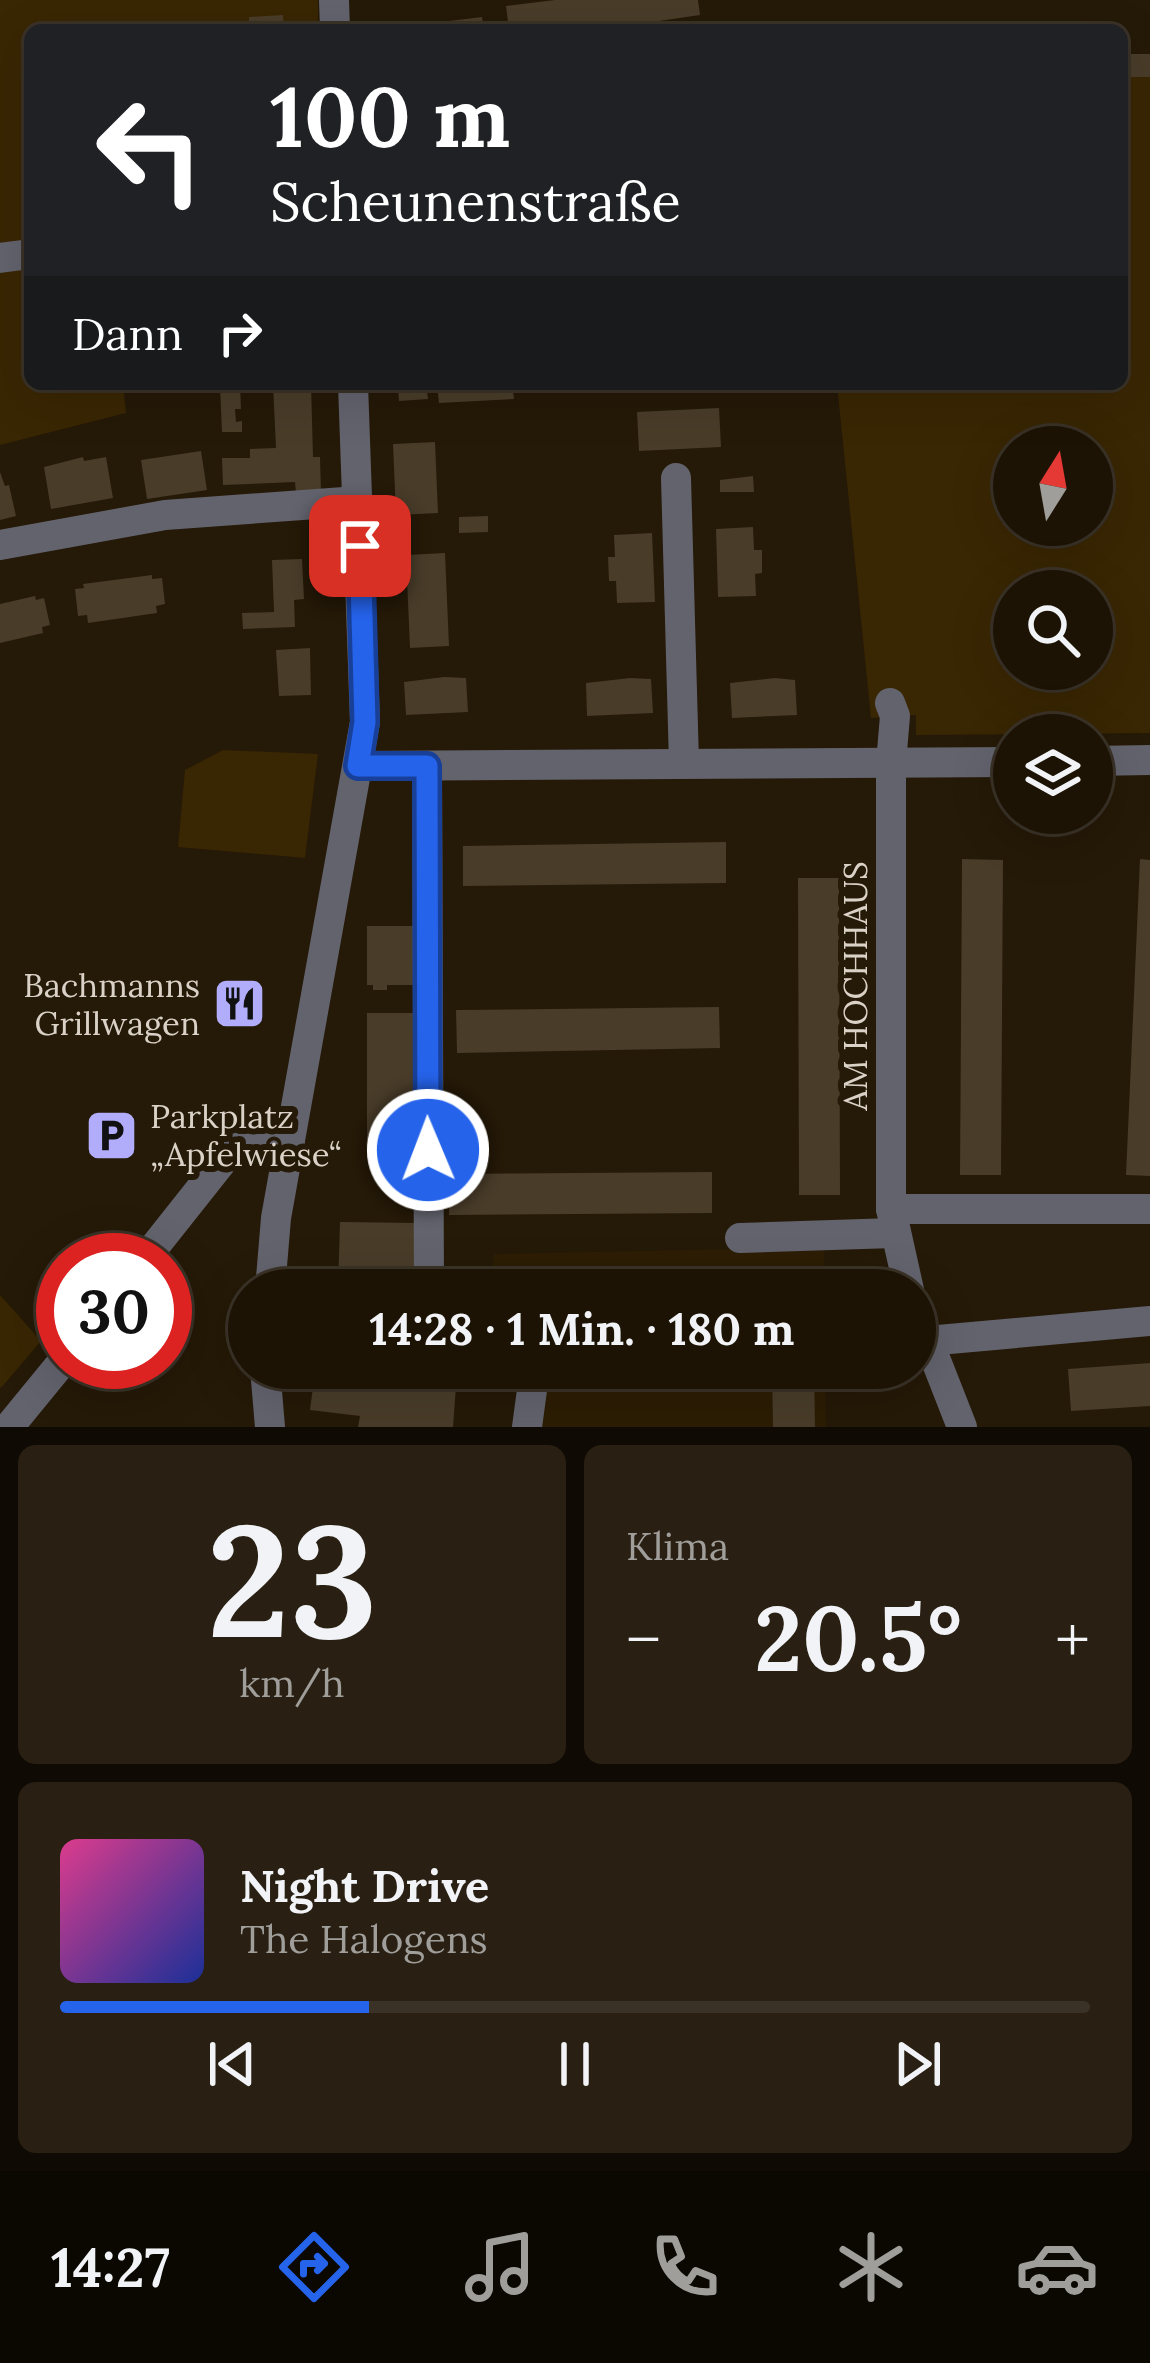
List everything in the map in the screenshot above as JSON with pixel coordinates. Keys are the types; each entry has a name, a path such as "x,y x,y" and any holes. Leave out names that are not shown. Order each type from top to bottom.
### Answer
{"street":[{"path":"272,1269 276,1218 365,722 353,390"},
{"path":"676,478 684,764"},
{"path":"0,545 165,515 358,501"},
{"name":"AM HOCHHAUS","path":"890,703 896,716 891,764 892,1221 904,1269"},
{"path":"1113,761 1150,760"},
{"path":"358,766 993,762"},
{"path":"427,766 429,1269"},
{"path":"165,1233 236,1144 290,1141"},
{"path":"740,1238 892,1221 1150,1209"},
{"path":"936,1340 1150,1321"},
{"path":"936,1363 962,1427"},
{"path":"9,1427 40,1389"},
{"path":"267,1389 270,1427"},
{"path":"527,1427 532,1389"}],"shaded area":[{"path":"0,0 318,0 318,24 24,24 24,249 0,252"},
{"path":"1128,77 1150,77 1150,733 1113,733 1113,714 993,714 993,734 916,735 916,715 871,718 838,390 1128,390"},
{"path":"24,269 24,390 124,390 126,413 0,445 0,273"},
{"path":"223,750 318,754 305,858 178,847 185,770"},
{"path":"824,1247 825,1269 493,1269 494,1254"},
{"path":"0,1295 36,1335 36,1347 0,1387"},
{"path":"539,1389 825,1389 826,1427 536,1427"}],"building":[{"path":"555,0 698,0 700,15 638,24 508,24 506,6"},
{"path":"283,15 284,24 249,24 249,17"},
{"path":"482,17 483,24 425,24"},
{"path":"1130,54 1150,54 1150,77 1129,77"},
{"path":"220,390 240,390 241,409 235,409 242,432 222,432"},
{"path":"273,390 311,390 313,457 320,457 321,492 296,493 295,482 223,485 222,458 250,458 250,449 276,448"},
{"path":"398,390 427,390 428,399 399,401"},
{"path":"438,390 513,390 514,399 439,403"},
{"path":"719,408 721,447 639,451 637,412"},
{"path":"435,442 438,513 396,515 393,444"},
{"path":"201,451 207,490 147,499 141,460"},
{"path":"83,457 84,461 106,457 113,498 51,509 44,467"},
{"path":"0,472 5,486 9,485 16,516 0,520"},
{"path":"753,476 754,492 720,492 720,480"},
{"path":"488,516 488,532 459,533 459,517"},
{"path":"753,527 754,550 762,550 762,573 755,574 756,596 718,597 716,529"},
{"path":"652,533 655,602 617,603 616,581 609,581 614,535"},
{"path":"445,553 449,646 410,648 406,555"},
{"path":"302,559 304,599 294,600 295,627 243,629 242,613 274,612 272,560"},
{"path":"152,575 152,579 162,578 165,604 156,606 157,613 88,623 87,615 78,616 75,589 84,588 83,584"},
{"path":"35,596 36,600 44,598 50,625 42,627 43,633 0,643 0,604"},
{"path":"310,648 311,695 279,696 276,650"},
{"path":"466,678 468,712 406,715 404,682"},
{"path":"651,679 653,713 587,716 586,683"},
{"path":"795,680 797,715 732,718 730,683"},
{"path":"726,842 726,883 463,886 463,846"},
{"path":"962,859 1003,860 1001,1175 960,1175"},
{"path":"1140,859 1150,860 1150,1176 1126,1175"},
{"path":"798,878 839,878 840,1195 799,1195"},
{"path":"367,926 418,926 418,985 373,990 373,985 367,985"},
{"path":"719,1007 720,1048 457,1053 456,1010"},
{"path":"367,1013 417,1013 417,1158 367,1158"},
{"path":"712,1172 712,1213 449,1215 449,1174"},
{"path":"340,1222 418,1223 417,1269 339,1269"},
{"path":"1150,1363 1150,1406 1071,1411 1068,1369"},
{"path":"313,1389 456,1389 453,1427 358,1427 360,1416 310,1410"},
{"path":"772,1389 814,1389 815,1427 773,1427"}],"place":[{"name":"Bachmanns Grillwagen","path":"239,1004"},
{"name":"Parkplatz „Apfelwiese“","path":"111,1135"}],"route":[{"path":"360,546 365,722 358,766 427,766 428,1150"}]}
